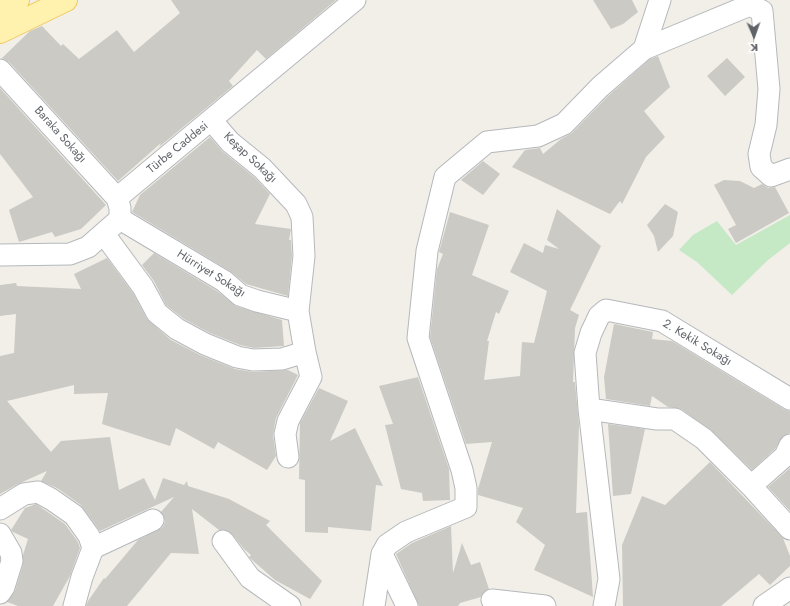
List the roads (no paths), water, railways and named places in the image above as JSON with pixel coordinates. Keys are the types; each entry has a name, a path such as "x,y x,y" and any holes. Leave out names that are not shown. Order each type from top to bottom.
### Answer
{"main road":[{"path":"2,27 18,0"},
{"path":"2,27 66,0"}],"street":[{"name":"Türbe Caddesi","path":"117,198 356,0"},
{"path":"644,49 660,0"},
{"path":"374,606 382,554 387,545 406,532 466,506 466,488 462,470 418,338 427,251 445,177 487,142 538,136 564,124 600,87 644,49 750,5 762,11 769,89 766,125 759,154 761,168 771,176 790,169"},
{"name":"Baraka Sokağı","path":"1,68 117,198"},
{"name":"Keşap Sokağı","path":"212,120 230,142 262,168 296,204 302,217 304,256 298,311"},
{"path":"0,255 70,254 88,247 120,219 120,208 117,198"},
{"name":"Hürriyet Sokağı","path":"120,219 224,281 240,295 263,303 298,311"},
{"path":"104,234 143,287 157,313 177,329 205,344 237,357 253,360 282,359 305,352"},
{"name":"2. Kekik Sokağı","path":"589,409 585,353 591,332 599,316 606,310 662,321 790,399"},
{"path":"288,457 285,434 288,421 311,377 298,311"},
{"path":"604,606 609,579 589,409 657,419 675,419 704,439 751,486 790,529"},
{"path":"751,486 785,456 790,445"},
{"path":"0,510 24,494 38,492 74,515 89,536 93,548 82,577 74,606"},
{"path":"93,548 153,520"},
{"path":"0,534 11,553 12,561 4,587 0,593"},
{"path":"223,542 250,578 290,606"},
{"path":"382,554 407,606"},
{"path":"492,600 545,606"}]}
